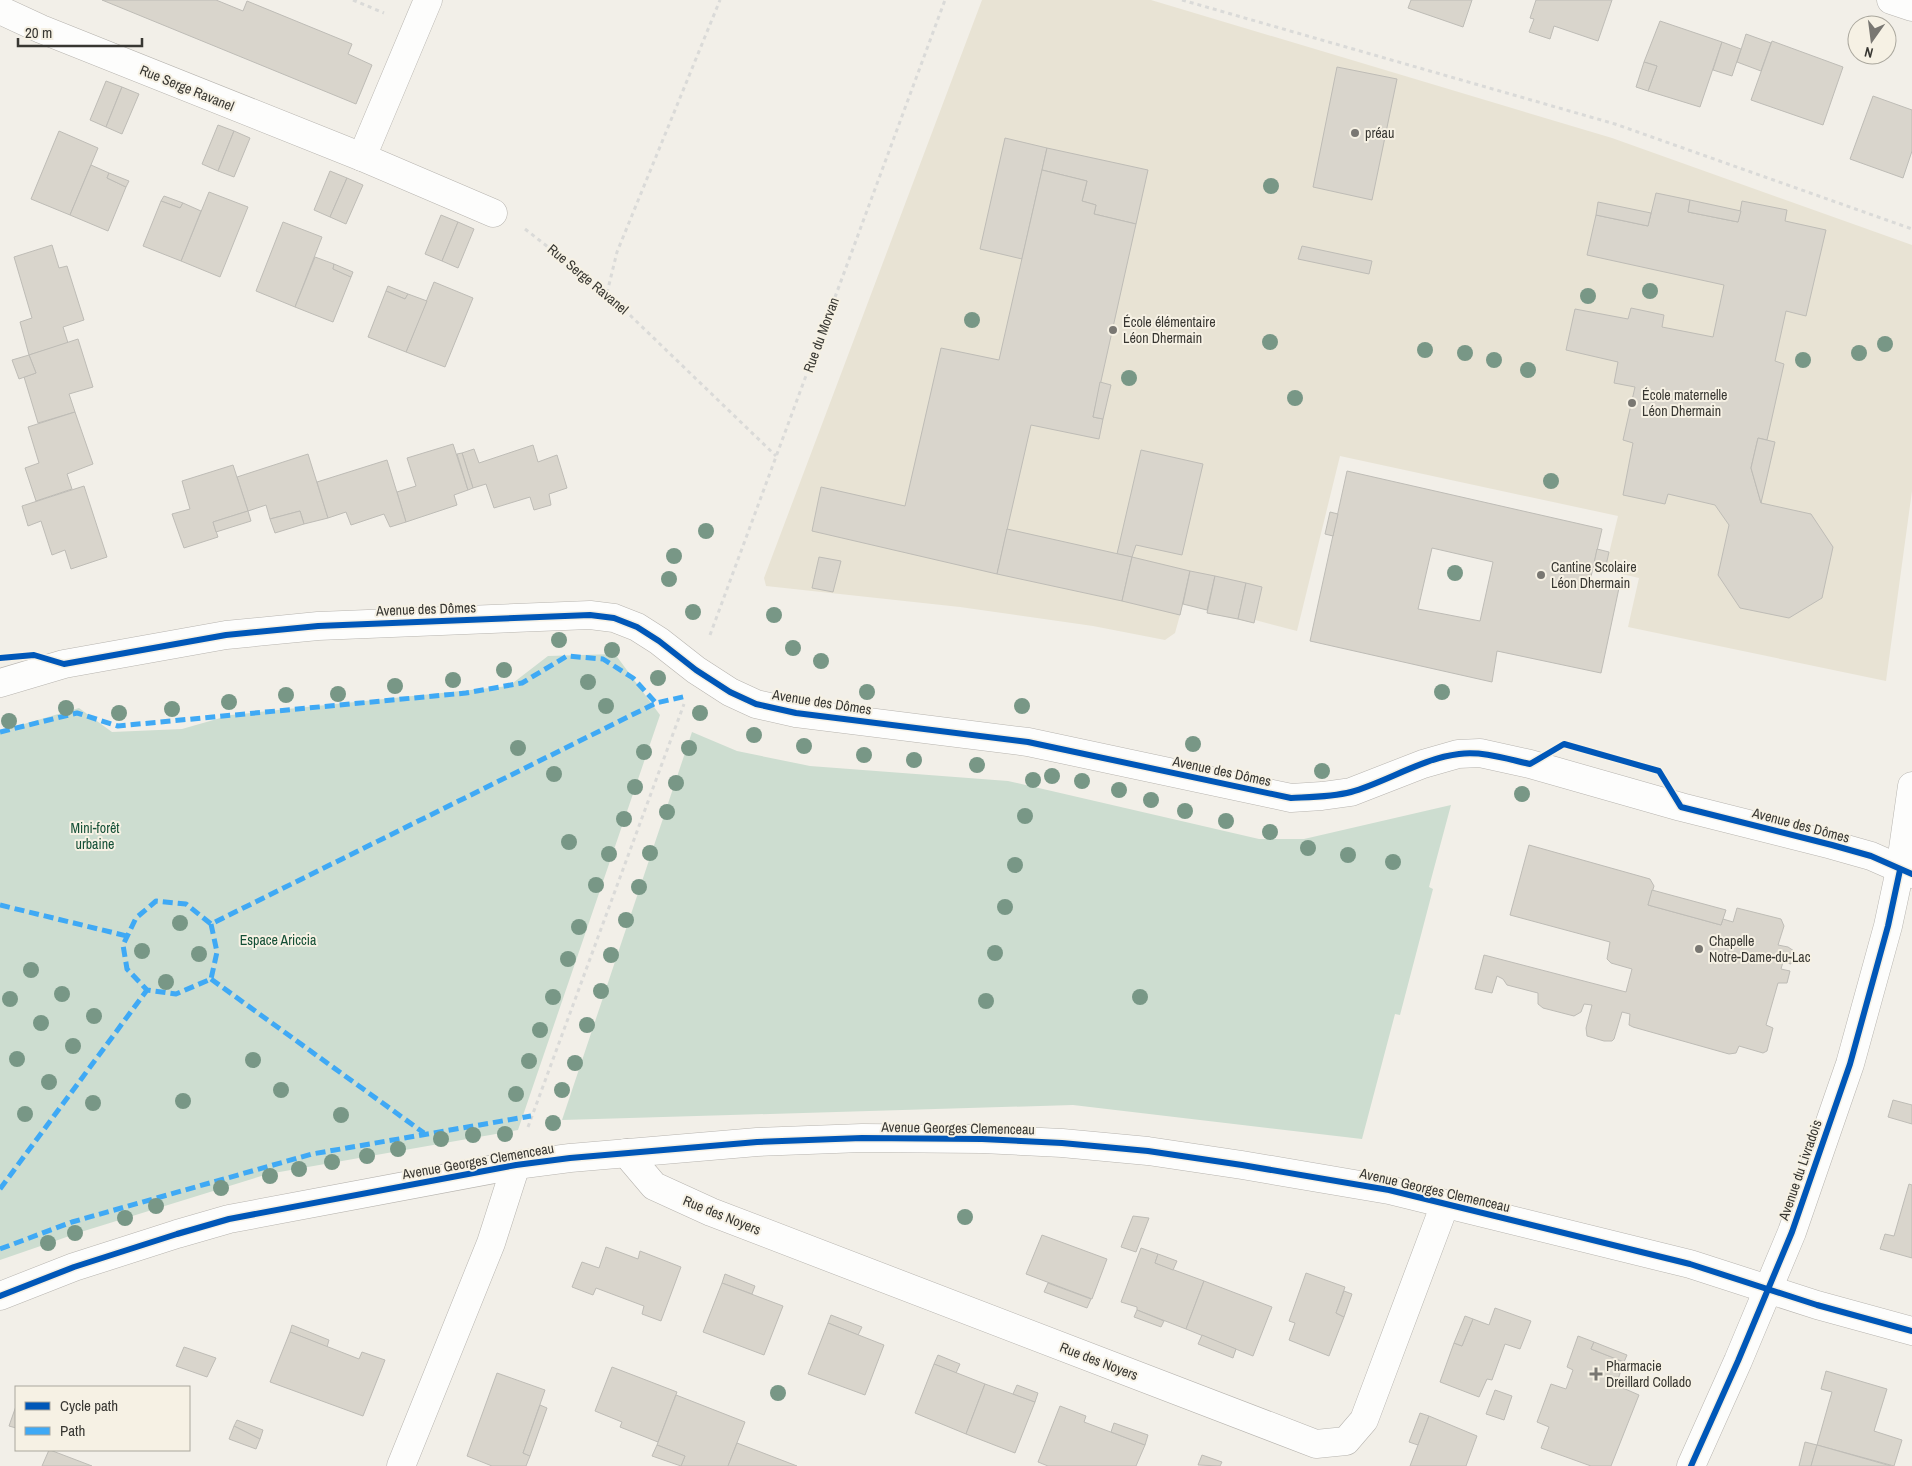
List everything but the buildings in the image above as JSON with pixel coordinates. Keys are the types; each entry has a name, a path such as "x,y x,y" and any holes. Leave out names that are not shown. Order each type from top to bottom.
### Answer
{"street":[{"path":"362,158 428,0"},
{"path":"1891,0 1912,7"},
{"name":"Rue Serge Ravanel","path":"11,8 41,29 362,158 493,213"},
{"name":"Avenue des Dômes","path":"0,683 64,664 226,636 318,626 590,615 614,618 637,627 660,641 696,670 730,692 756,704 796,713 1028,742 1291,798 1351,792 1432,761 1458,754 1480,753 1530,764 1681,807 1832,845 1871,856 1906,872"},
{"name":"Avenue du Livradois","path":"1691,1466 1792,1232 1850,1064 1888,926 1906,872 1912,786"},
{"name":"Avenue Georges Clemenceau","path":"0,1296 74,1267 230,1219 516,1165 757,1142 862,1138 982,1139 1148,1151 1389,1190 1690,1264 1817,1305 1912,1330"},
{"name":"Rue des Noyers","path":"626,1154 654,1186 711,1212 1316,1444 1346,1441 1364,1420 1445,1204"},
{"name":"Avenue Georges Clemenceau","path":"401,1466 491,1243 516,1165"}],"path":[{"path":"607,293 617,252 720,0"},
{"path":"1182,0 1615,124 1912,229"}],"shaded area":[{"name":"École élémentaire Léon Dhermain","path":"982,0 1151,0 1612,138 1912,245 1912,491 1886,681 1628,627 1639,578 1605,570 1618,516 1340,456 1297,631 1255,620 1254,623 1207,613 1207,610 1183,604 1175,633 1165,640 1093,626 960,607 766,586 764,578"}],"green space":[{"name":"Espace Ariccia","path":"615,654 660,715 518,1130 268,1174 84,1231 0,1260 0,731 79,708 112,732 182,729 231,715 509,686 548,656"},
{"path":"692,732 737,751 810,766 1008,781 1259,839 1304,839 1451,805 1429,887 1433,889 1400,1015 1395,1014 1362,1139 1073,1105 562,1120"}],"marked path":[{"path":"0,732 77,713 118,726 466,693 522,683 567,656 603,659 633,678 656,703"},
{"path":"211,924 217,952 211,979 176,994 147,990 127,969 123,945 136,918 156,901 186,904 211,924 656,703 687,696"},
{"path":"0,905 127,936"},
{"path":"211,979 424,1133"},
{"path":"0,1189 147,990"},
{"path":"0,1249 72,1222 312,1154 531,1116"}],"cycle path":[{"path":"0,658 34,655 64,664 226,635 318,626 590,615 614,618 637,627 659,641 696,670 730,692 756,704 796,713 1028,742 1291,798 1344,794 1364,788 1432,760 1459,754 1486,755 1530,764 1564,744 1659,771 1681,807 1871,856 1912,874"},
{"path":"1691,1466 1738,1361 1792,1232 1850,1064 1888,926 1900,870"},
{"path":"0,1296 74,1267 229,1219 516,1165 570,1158 757,1142 862,1138 982,1139 1062,1143 1148,1151 1389,1190 1690,1264 1817,1305 1912,1331"}],"place":[{"name":"préau","path":"1355,133"},
{"name":"École élémentaire Léon Dhermain","path":"1113,330"},
{"name":"École maternelle Léon Dhermain","path":"1632,403"},
{"name":"Cantine Scolaire Léon Dhermain","path":"1541,575"},
{"name":"Chapelle Notre-Dame-du-Lac","path":"1699,949"},
{"name":"Pharmacie Dreillard Collado","path":"1596,1374"}],"park label":[{"name":"Mini-forêt urbaine","path":"95,836"}]}
